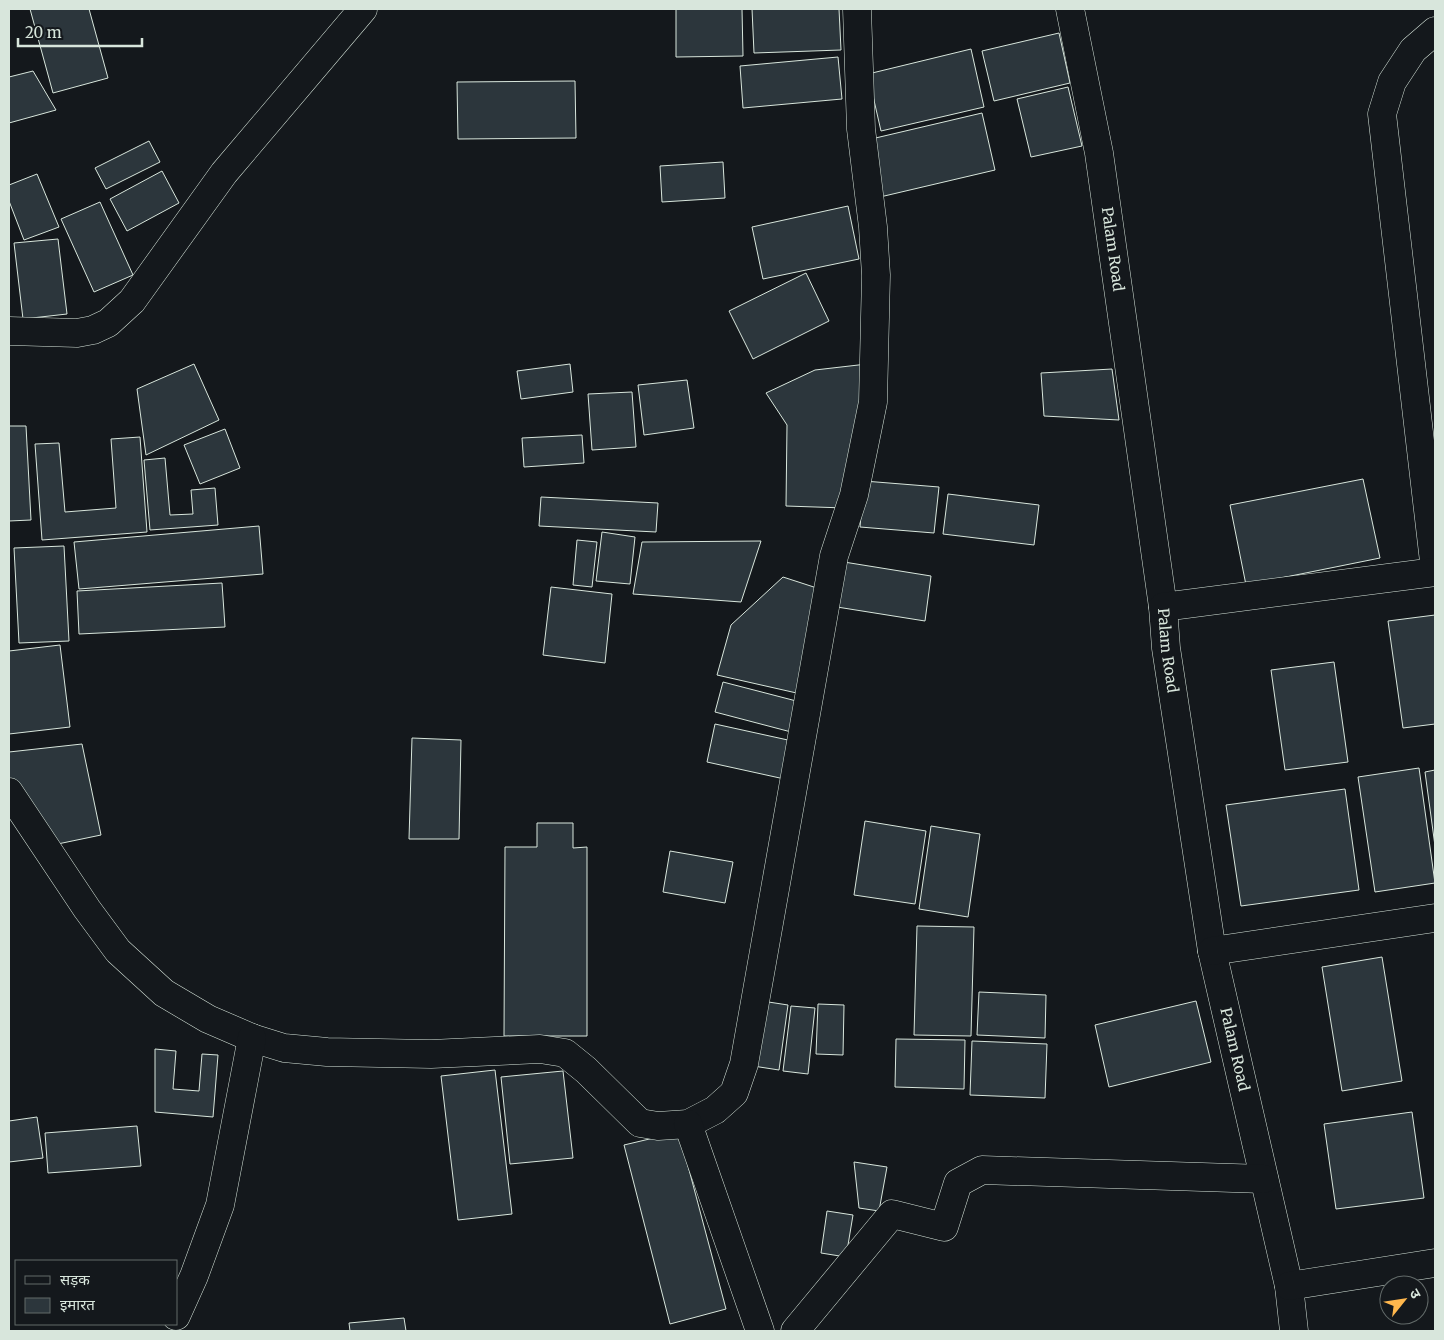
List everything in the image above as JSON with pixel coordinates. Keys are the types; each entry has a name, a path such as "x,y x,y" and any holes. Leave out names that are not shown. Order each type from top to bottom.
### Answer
{"street":[{"path":"9,331 77,333 93,330 108,323 132,301 224,173 364,9"},
{"path":"9,792 87,910 118,951 164,993 208,1018 252,1038 284,1048 327,1052 431,1054 540,1049 565,1053 586,1070 640,1123 658,1126 688,1124 716,1110 734,1092 744,1064 834,556 854,495 874,402 874,227 861,129 857,9"},
{"name":"Palam Road","path":"1070,9 1099,153 1163,607 1166,648 1212,951 1289,1286 1294,1331"},
{"path":"1163,607 1435,571 1382,114 1392,82 1413,50 1435,31"},
{"path":"1212,951 1435,918"},
{"path":"178,1312 194,1276 220,1205 252,1038"},
{"path":"688,1124 760,1331"},
{"path":"795,1331 892,1214 944,1228 958,1183 982,1170 1264,1178"},
{"path":"1289,1286 1435,1263"}],"building":[{"path":"30,9 89,9 108,78 53,93"},
{"path":"676,9 742,9 743,56 676,57"},
{"path":"752,9 839,9 841,50 754,53"},
{"path":"1059,33 1070,83 994,101 982,51"},
{"path":"971,49 984,107 881,131 868,74"},
{"path":"838,57 842,99 743,108 740,66"},
{"path":"33,71 56,110 9,123 9,77"},
{"path":"575,81 576,138 458,139 457,82"},
{"path":"1068,87 1082,146 1031,157 1017,99"},
{"path":"982,113 995,170 880,197 867,140"},
{"path":"149,141 160,162 106,189 95,168"},
{"path":"723,162 725,198 662,202 660,166"},
{"path":"162,171 179,203 127,231 110,199"},
{"path":"37,174 59,227 24,240 9,201 9,185"},
{"path":"100,202 133,275 94,292 61,219"},
{"path":"848,206 859,259 763,279 752,227"},
{"path":"58,239 67,314 23,319 14,243"},
{"path":"806,273 829,321 753,359 729,311"},
{"path":"194,364 219,420 146,455 137,389"},
{"path":"570,364 573,392 521,399 517,371"},
{"path":"867,364 845,508 786,506 787,425 766,393 815,370"},
{"path":"1112,369 1119,420 1044,416 1041,373"},
{"path":"687,380 694,428 644,435 638,385"},
{"path":"632,392 636,447 592,450 588,394"},
{"path":"9,426 26,426 31,520 9,521"},
{"path":"225,429 240,468 200,484 184,445"},
{"path":"582,435 584,463 524,467 522,438"},
{"path":"140,437 147,532 42,540 35,444 59,443 65,512 116,508 111,439"},
{"path":"165,458 170,515 193,514 191,490 215,488 218,525 150,530 144,460"},
{"path":"1363,479 1380,558 1246,585 1230,505"},
{"path":"864,481 939,487 934,533 860,527"},
{"path":"948,494 1039,505 1034,545 943,534"},
{"path":"541,497 658,503 656,532 539,526"},
{"path":"259,526 263,574 79,589 74,542"},
{"path":"602,532 635,537 630,584 596,581"},
{"path":"577,540 597,542 592,587 573,585"},
{"path":"761,541 741,602 633,594 642,542"},
{"path":"64,546 69,641 19,643 14,548"},
{"path":"844,562 931,576 925,621 837,607"},
{"path":"783,577 823,590 801,694 717,675 731,625"},
{"path":"222,583 225,627 79,634 77,591"},
{"path":"551,587 612,594 605,663 543,655"},
{"path":"1435,615 1435,724 1403,728 1388,621"},
{"path":"60,645 70,727 9,734 9,651"},
{"path":"1334,662 1348,762 1285,770 1271,670"},
{"path":"723,682 804,703 795,733 715,712"},
{"path":"715,724 797,742 789,780 707,762"},
{"path":"412,738 461,740 459,839 409,839"},
{"path":"82,744 101,835 48,846 9,779 9,752"},
{"path":"1419,768 1435,883 1375,892 1358,777"},
{"path":"1435,770 1435,846 1425,772"},
{"path":"1345,789 1359,890 1241,906 1226,805"},
{"path":"865,821 926,831 915,904 854,895"},
{"path":"537,823 573,823 573,848 587,847 587,1036 504,1036 505,847 537,847"},
{"path":"931,826 980,834 968,917 919,909"},
{"path":"670,851 733,862 725,903 663,892"},
{"path":"917,926 974,927 971,1036 914,1035"},
{"path":"1382,957 1402,1081 1342,1091 1322,967"},
{"path":"979,992 1046,995 1045,1038 977,1035"},
{"path":"762,1001 788,1005 779,1070 753,1066"},
{"path":"1196,1001 1211,1062 1109,1087 1095,1025"},
{"path":"818,1004 844,1005 843,1055 816,1054"},
{"path":"791,1006 815,1008 808,1074 783,1071"},
{"path":"896,1039 965,1040 964,1089 895,1087"},
{"path":"972,1041 1047,1044 1045,1098 970,1095"},
{"path":"155,1049 176,1051 173,1089 199,1091 202,1054 218,1055 213,1117 155,1112"},
{"path":"495,1070 512,1214 458,1220 441,1076"},
{"path":"563,1071 573,1158 510,1164 501,1077"},
{"path":"1412,1112 1424,1198 1336,1209 1324,1124"},
{"path":"37,1117 43,1158 9,1162 9,1121"},
{"path":"137,1126 141,1166 48,1173 45,1133"},
{"path":"679,1132 726,1309 670,1324 624,1145"},
{"path":"854,1162 887,1167 879,1211 859,1208"},
{"path":"827,1211 853,1215 846,1257 821,1253"},
{"path":"404,1318 406,1331 350,1331 349,1323"}]}
